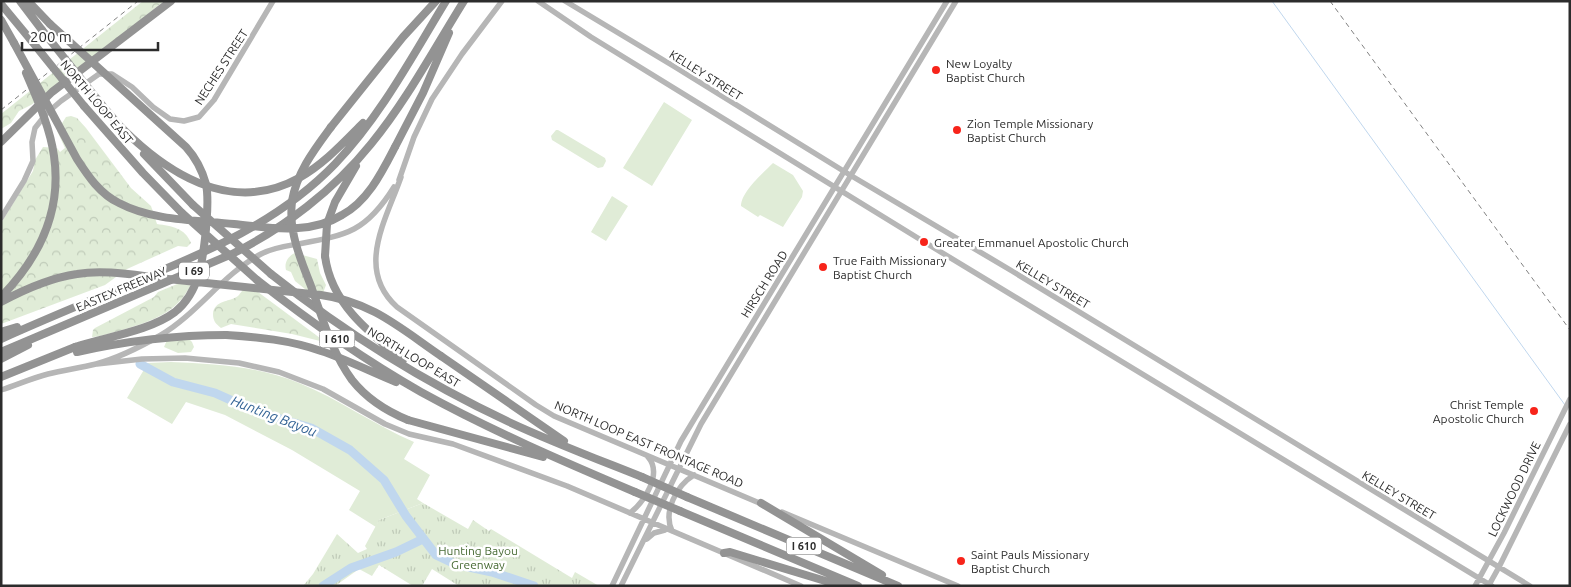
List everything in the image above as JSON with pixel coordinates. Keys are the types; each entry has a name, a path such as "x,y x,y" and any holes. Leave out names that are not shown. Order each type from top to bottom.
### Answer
{"highway":[{"name":"NORTH LOOP EAST","path":"20,1 116,122 193,205 271,274 353,334 434,384 522,428 899,586"},
{"path":"1,376 157,323 175,312 184,303 196,284 201,269 207,220 208,195 202,171 186,147 50,24 28,1"},
{"path":"1,142 52,92 171,1"},
{"path":"436,1 403,37 331,127 308,159 298,179 292,200 291,215 294,239 343,367 358,386 376,403 408,420 578,468"},
{"name":"EASTEX FREEWAY","path":"1,339 194,258 240,235 272,216 304,192 336,163 384,102 446,1"},
{"name":"NORTH LOOP EAST","path":"1,4 84,106 143,173 182,213 257,280 353,351 421,392 517,441 858,586"},
{"path":"1,20 77,159 102,192 117,202 143,213 171,218 300,228 321,224 341,216 359,203 376,181 422,93 463,4"},
{"name":"EASTEX FREEWAY","path":"1,352 220,259 252,243 308,205 364,153 392,115 463,4"},
{"path":"1,297 23,272 40,245 50,217 55,181 54,157 50,140 14,43"},
{"path":"116,122 154,157 184,176 218,189 254,191 287,184 310,171 334,151 384,102"},
{"path":"364,153 335,202 327,224 325,256 328,272 343,304 354,318 386,347 434,384"},
{"path":"1,302 51,280 75,274 92,273 128,275 346,299 368,307 544,429 590,456"},
{"path":"1,332 52,316"},
{"path":"1,359 71,322"},
{"path":"76,350 166,337 226,334 255,336 322,351 421,392"},
{"path":"761,503 899,586"},
{"path":"724,553 730,552 842,586"}],"main road":[{"name":"NECHES STREET","path":"1,218 24,181 32,161 32,142 35,128 61,100 99,74 112,74 132,87 163,115 177,121 191,120 199,117 214,100 273,1"},
{"name":"NORTH LOOP EAST FRONTAGE ROAD","path":"502,1 462,54 432,99 414,137 377,245 375,259 379,284 390,301 554,416 958,586"},
{"path":"538,1 578,29 1490,585"},
{"name":"KELLEY STREET","path":"564,1 1530,586"},
{"name":"HIRSCH ROAD","path":"612,586 668,465 749,327 947,1"},
{"name":"HIRSCH ROAD","path":"621,586 701,424 798,260 956,1"},
{"path":"97,364 134,349 163,334 229,277 263,253 277,248 335,237 348,233 360,226 379,209 401,177"},
{"path":"792,256 798,260"},
{"path":"749,327 756,331"},
{"path":"1,390 46,374 97,364 142,359 185,358 239,363 279,372 323,390 385,424 409,434 453,444 567,486 801,586"},
{"path":"701,424 700,414 713,394 716,382"},
{"name":"LOCKWOOD DRIVE","path":"1475,586 1490,561 1570,399"},
{"name":"LOCKWOOD DRIVE","path":"1490,585 1570,424"},
{"path":"630,513 639,506 651,485 654,467 652,461 646,455"},
{"path":"670,531 668,515 671,506 680,487 694,475"},
{"path":"640,549 650,535 658,531 670,531"}],"green space":[{"path":"143,1 164,1 55,88 19,111 11,123 1,129 1,114"},
{"path":"664,102 692,120 652,186 623,168"},
{"path":"66,117 77,118 86,128 131,188 151,206 157,224 182,231 191,243 187,247 178,246 127,269 105,285 1,324 1,223 33,171 35,160 43,147 57,148 60,152 65,148 57,131"},
{"path":"556,130 605,158 606,161 603,167 598,168 552,140 551,136"},
{"path":"773,163 793,175 803,191 802,197 783,227 760,215 758,217 741,206 748,189"},
{"path":"612,196 628,206 606,241 591,232"},
{"path":"295,253 317,259 320,273 326,285 323,293 310,293 295,281 291,272 286,270 287,260"},
{"path":"194,277 182,299 166,313 134,326 92,337 95,328 154,297 158,292"},
{"path":"243,289 258,292 320,338 320,341 292,334 231,324 221,328 214,320 214,309 219,304 238,296"},
{"path":"188,338 194,347 191,352 178,353 164,347 167,340"},
{"path":"171,362 252,369 284,377 314,389 414,442 404,459 430,475 417,499 423,503 379,520 376,527 349,510 360,491 292,450 225,415 186,402 172,424 127,398 148,363"},
{"name":"Hunting Bayou Greenway","path":"423,503 468,529 473,520 572,578 575,572 599,586 459,586 432,569 422,586 413,586 379,565 372,576 359,569 335,586 303,586 313,574 337,534 358,553 367,549 365,546 379,520"}],"waterway":[{"path":"1272,1 1565,405"},
{"name":"Hunting Bayou","path":"140,364 173,382 215,393 257,412 311,428 350,450 384,480 406,516 436,555 455,564 492,572 534,586"},
{"path":"323,586 351,568 396,552 423,539"}],"railway":[{"path":"1,110 138,1"},
{"path":"1330,1 1570,330"}],"place":[{"name":"New Loyalty Baptist Church","path":"936,70"},
{"name":"Zion Temple Missionary Baptist Church","path":"957,130"},
{"name":"Greater Emmanuel Apostolic Church","path":"924,242"},
{"name":"True Faith Missionary Baptist Church","path":"823,267"},
{"name":"Christ Temple Apostolic Church","path":"1534,411"},
{"name":"Saint Pauls Missionary Baptist Church","path":"961,561"}]}
